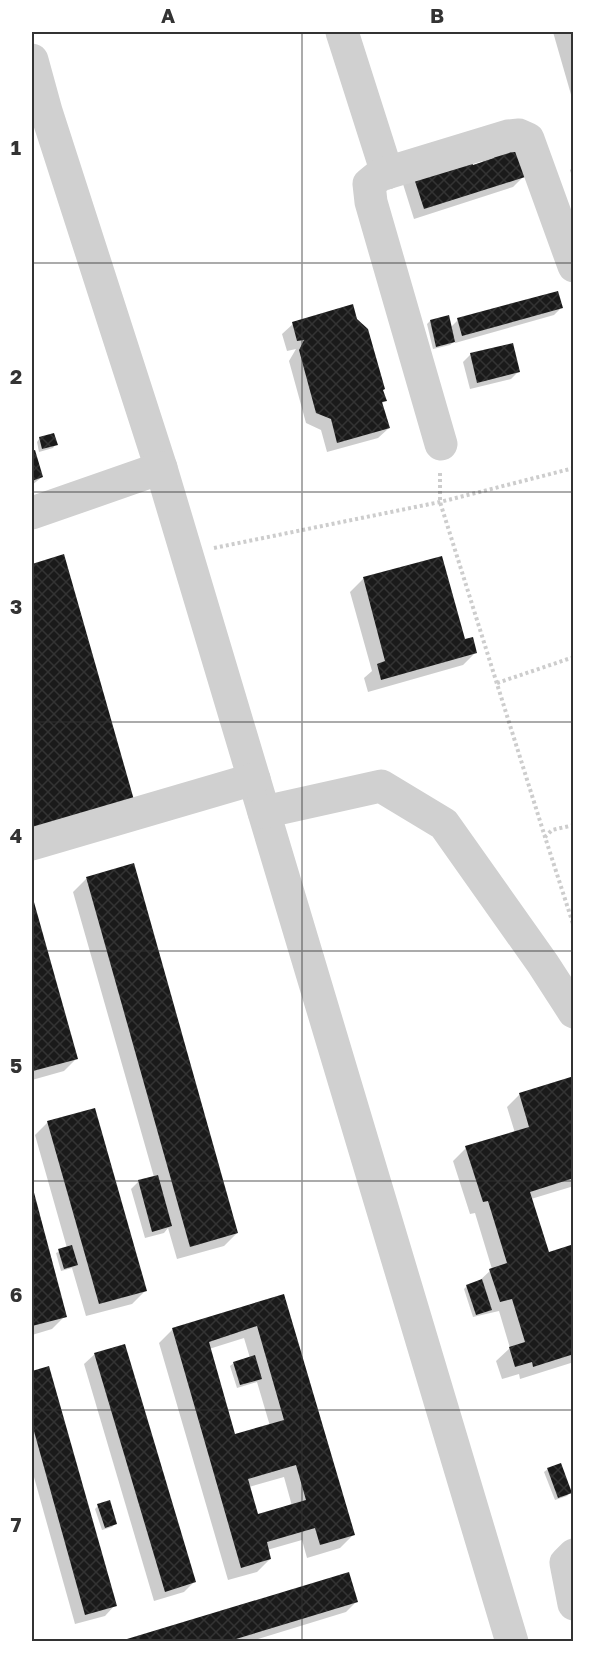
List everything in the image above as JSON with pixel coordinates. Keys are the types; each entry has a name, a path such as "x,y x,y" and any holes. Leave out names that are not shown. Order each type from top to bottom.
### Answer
{"lane":[{"path":"342,32 387,173"},
{"path":"32,60 39,122 161,468 512,1641"},
{"path":"441,444 371,202 369,184 380,175 508,136 519,135 528,139 573,266"},
{"path":"32,513 161,468"},
{"path":"32,844 254,779"},
{"path":"264,812 381,786 444,824 543,964 573,1012"},
{"path":"573,1555 566,1563 573,1604"}],"path":[{"path":"441,444 440,502 573,927"},
{"path":"186,554 440,502 573,468"},
{"path":"497,683 573,657"},
{"path":"545,837 552,830 573,825"}],"building":[{"path":"513,139 525,177 424,209 412,172 469,154 473,165 494,158 491,146"},
{"path":"558,291 563,308 462,336 457,318"},
{"path":"353,304 357,319 368,329 385,389 383,390 387,401 382,402 390,428 337,443 331,419 316,413 299,350 304,340 297,341 292,322"},
{"path":"449,315 455,342 436,347 430,320"},
{"path":"513,343 520,372 477,383 470,353"},
{"path":"54,433 58,445 42,449 39,437"},
{"path":"35,450 43,477 32,481 32,451"},
{"path":"64,554 134,800 32,830 32,564"},
{"path":"442,556 465,639 473,637 477,653 381,680 377,664 385,661 363,577"},
{"path":"134,863 238,1233 190,1247 86,877"},
{"path":"32,895 78,1059 33,1071 32,1066"},
{"path":"574,1076 574,1178 530,1192 549,1252 574,1244 574,1354 533,1367 532,1362 515,1367 509,1347 525,1342 512,1299 500,1302 489,1269 507,1263 488,1201 483,1202 465,1146 529,1127 519,1093"},
{"path":"95,1108 147,1291 99,1304 47,1121"},
{"path":"158,1175 172,1226 152,1232 138,1180"},
{"path":"32,1185 67,1317 32,1326"},
{"path":"72,1245 78,1265 64,1269 58,1249"},
{"path":"482,1279 492,1310 476,1315 466,1285"},
{"path":"284,1294 355,1535 320,1545 315,1528 267,1542 271,1559 241,1568 172,1328","holes":["257,1326 284,1420 235,1434 209,1342","296,1465 306,1500 258,1514 248,1479"]},
{"path":"125,1344 196,1582 165,1592 94,1353"},
{"path":"255,1355 262,1379 240,1385 233,1362"},
{"path":"49,1366 117,1606 85,1615 32,1424 32,1371"},
{"path":"561,1463 572,1493 558,1498 547,1468"},
{"path":"110,1500 117,1524 105,1528 97,1504"},
{"path":"349,1572 358,1602 226,1642 117,1642"}]}
